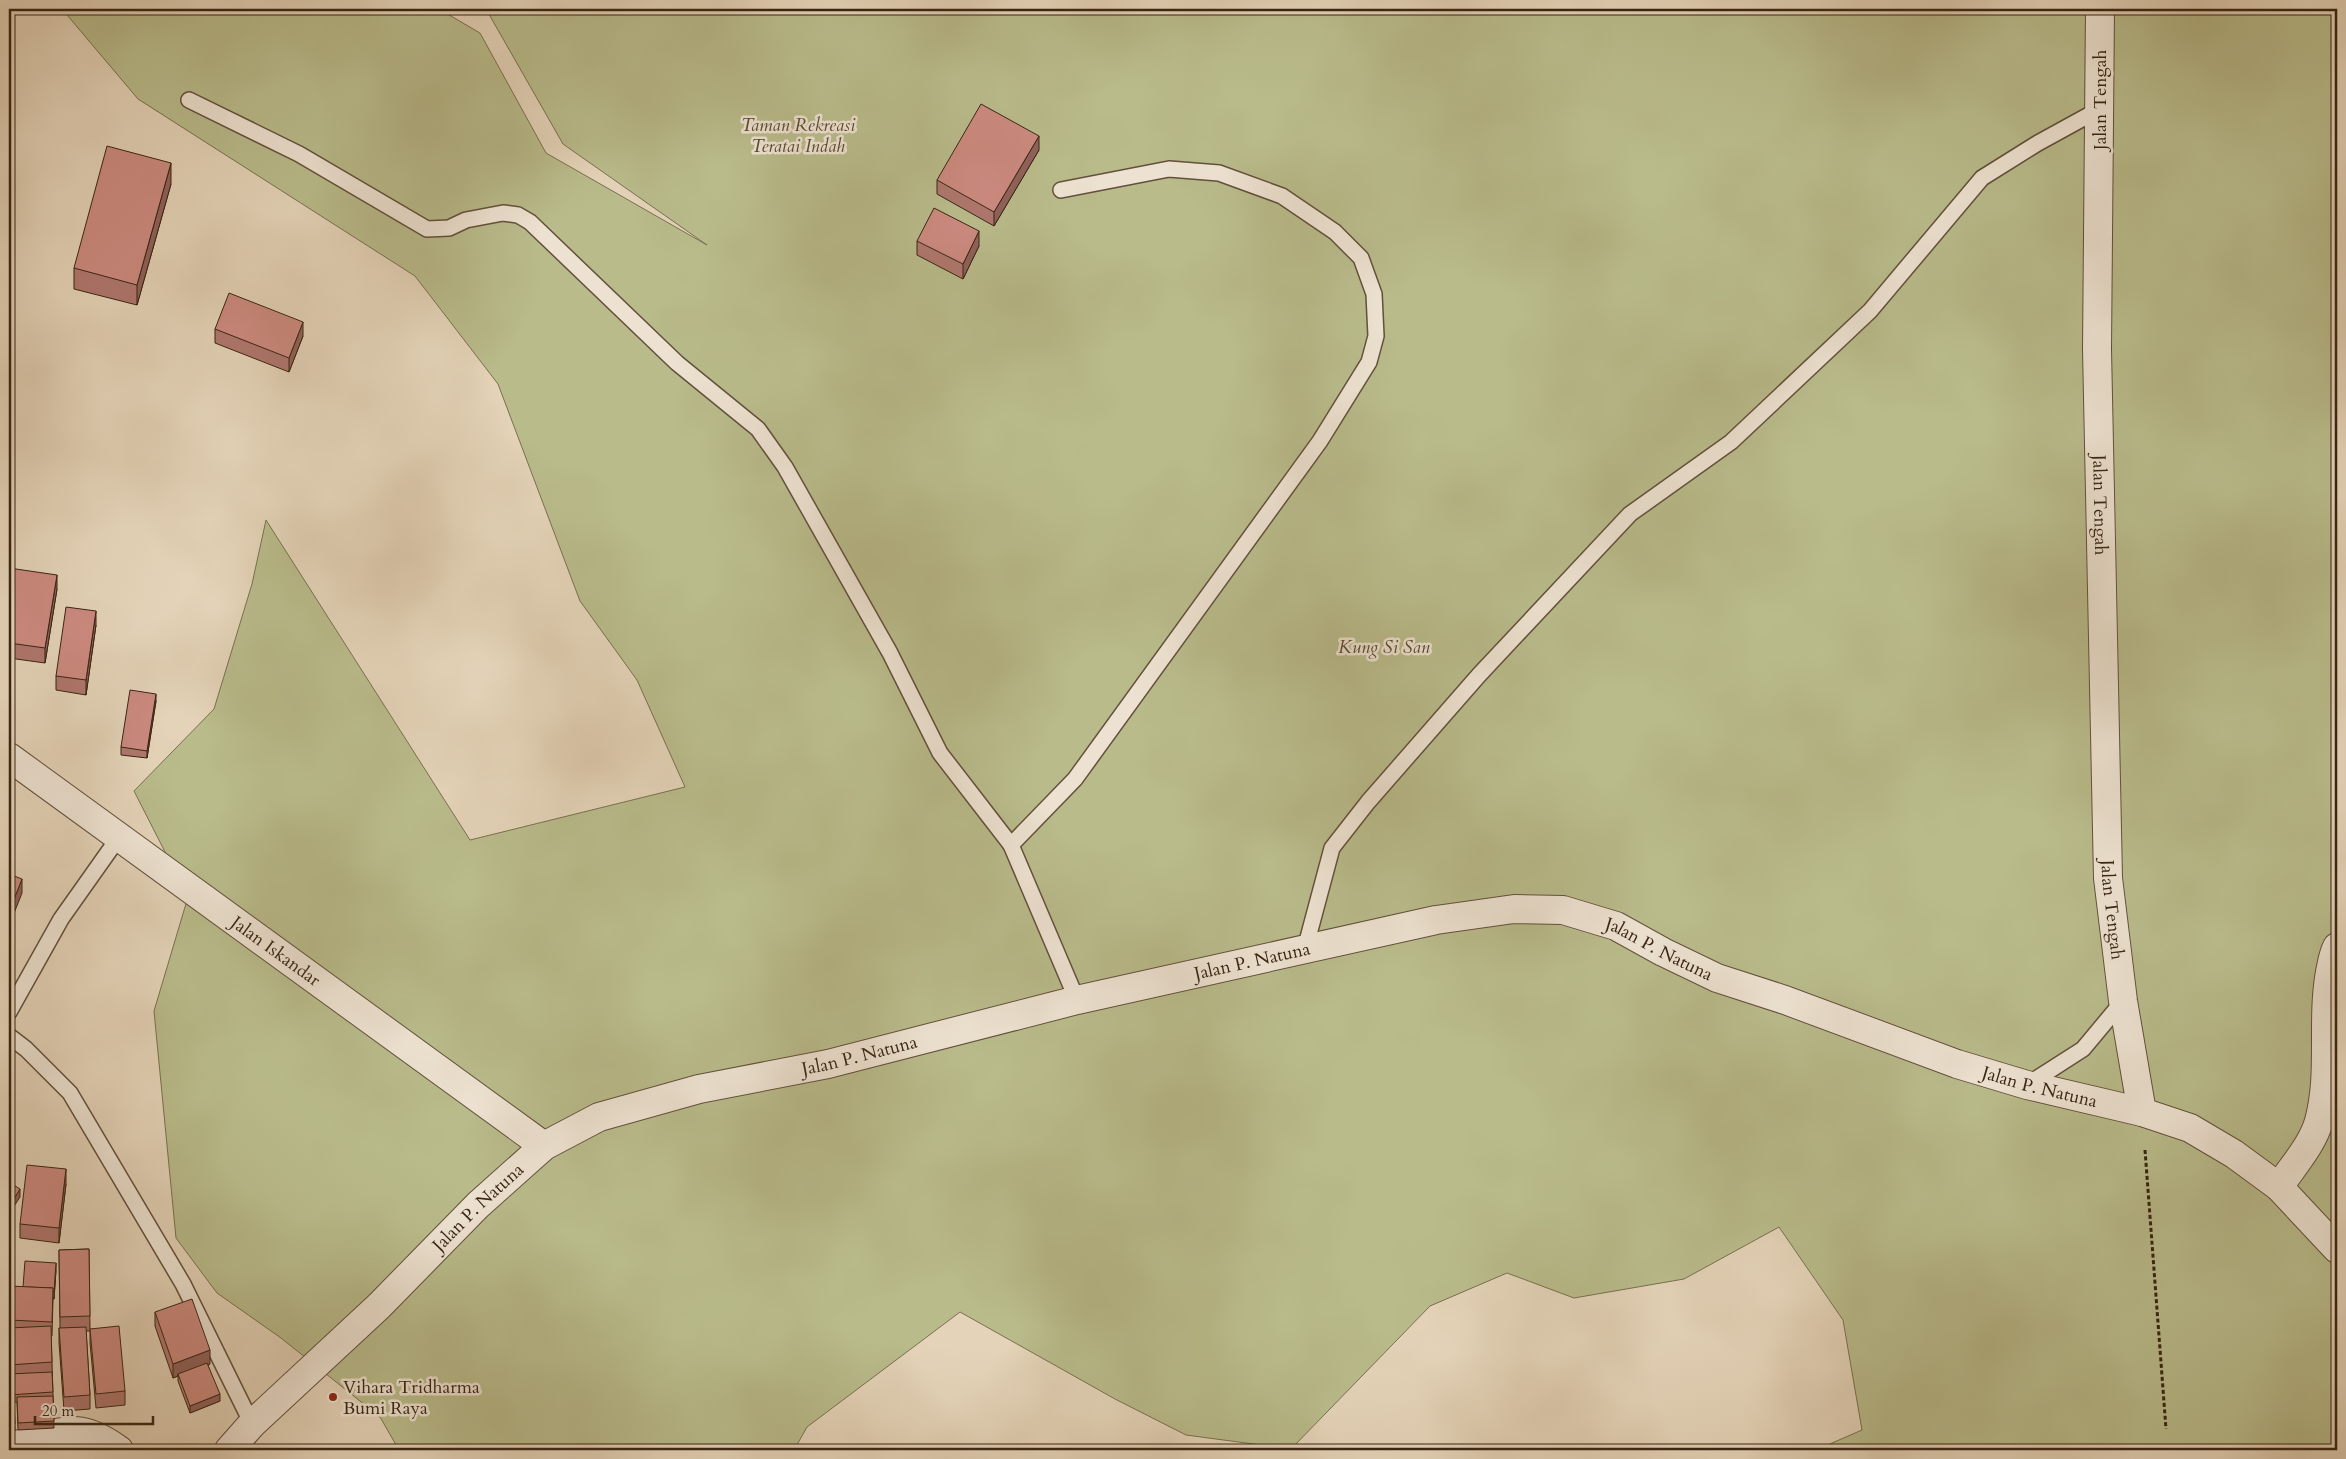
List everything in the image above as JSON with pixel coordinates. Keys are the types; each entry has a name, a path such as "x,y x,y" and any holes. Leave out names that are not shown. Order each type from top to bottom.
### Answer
{"street":[{"name":"Jalan Tengah","path":"2100,9 2097,349 2108,878 2123,1001 2142,1112"},
{"name":"Jalan Iskandar","path":"9,757 544,1146"},
{"name":"Jalan P. Natuna","path":"229,1450 252,1424 379,1306 478,1205 544,1146 598,1117 699,1089 828,1064 1077,1000 1436,920 1514,909 1564,910 1616,926 1663,952 1717,978 1785,1000 1957,1064 2026,1085 2142,1112 2190,1128 2234,1154 2279,1187 2337,1250"},
{"path":"2279,1187 2312,1138 2319,1122 2326,1060 2325,1019 2328,985 2334,952 2337,947"},
{"path":"9,1444 18,1446 64,1430 88,1432 119,1450"}],"lane":[{"path":"189,100 299,154 427,229 449,228 466,220 504,213 518,215 530,222 677,363 758,429 785,467 885,645 940,752 1011,845 1077,1000"},
{"path":"1305,949 1332,848 1368,802 1479,675 1630,514 1731,442 1870,311 1982,178 2038,143 2100,109"},
{"path":"1011,845 1075,779 1320,442 1369,362 1376,336 1374,294 1361,258 1336,232 1282,196 1219,173 1170,169 1061,190"},
{"path":"9,1012 61,919 119,837"},
{"path":"2026,1085 2083,1049 2123,1001"},
{"path":"9,1036 26,1048 70,1093 183,1284 252,1424"}],"path":[{"path":"2142,1112 2166,1429"}],"green space":[{"name":"Kung Si San","path":"62,9 439,9 480,33 546,153 707,245 563,144 486,9 2337,9 2337,1450 1816,1450 1862,1430 1843,1320 1779,1227 1684,1279 1574,1298 1507,1273 1430,1306 1291,1449 1186,1435 1115,1399 960,1312 807,1427 794,1450 399,1450 380,1417 281,1338 217,1293 176,1238 154,1011 188,897 134,791 214,709 252,584 266,520 470,840 685,787 637,680 580,601 498,384 415,276 138,99"}],"building":[{"path":"981,104 1039,136 994,212 937,180"},
{"path":"107,146 171,163 137,285 74,268"},
{"path":"934,208 979,231 963,264 917,241"},
{"path":"229,293 303,322 289,358 215,329"},
{"path":"9,568 57,575 45,648 9,643"},
{"path":"66,607 96,611 86,680 56,676"},
{"path":"130,690 156,694 147,751 121,747"},
{"path":"9,874 22,879 9,912"},
{"path":"27,1165 66,1169 59,1228 20,1224"},
{"path":"9,1182 20,1189 9,1207"},
{"path":"89,1249 90,1316 60,1317 59,1250"},
{"path":"25,1261 56,1263 54,1292 53,1288 23,1287"},
{"path":"9,1286 53,1288 52,1322 9,1320"},
{"path":"192,1299 210,1350 173,1364 155,1312"},
{"path":"51,1326 52,1362 9,1365 9,1328"},
{"path":"119,1326 125,1391 96,1394 90,1329"},
{"path":"86,1327 90,1395 64,1397 59,1328"},
{"path":"207,1363 220,1394 190,1406 178,1374"},
{"path":"52,1372 53,1392 9,1395 9,1374"},
{"path":"53,1396 54,1421 18,1423 17,1397"},
{"path":"9,1398 14,1398 15,1424 9,1424"}],"place":[{"name":"Vihara Tridharma Bumi Raya","path":"333,1397"}],"park label":[{"name":"Taman Rekreasi Teratai Indah","path":"798,135"}]}
